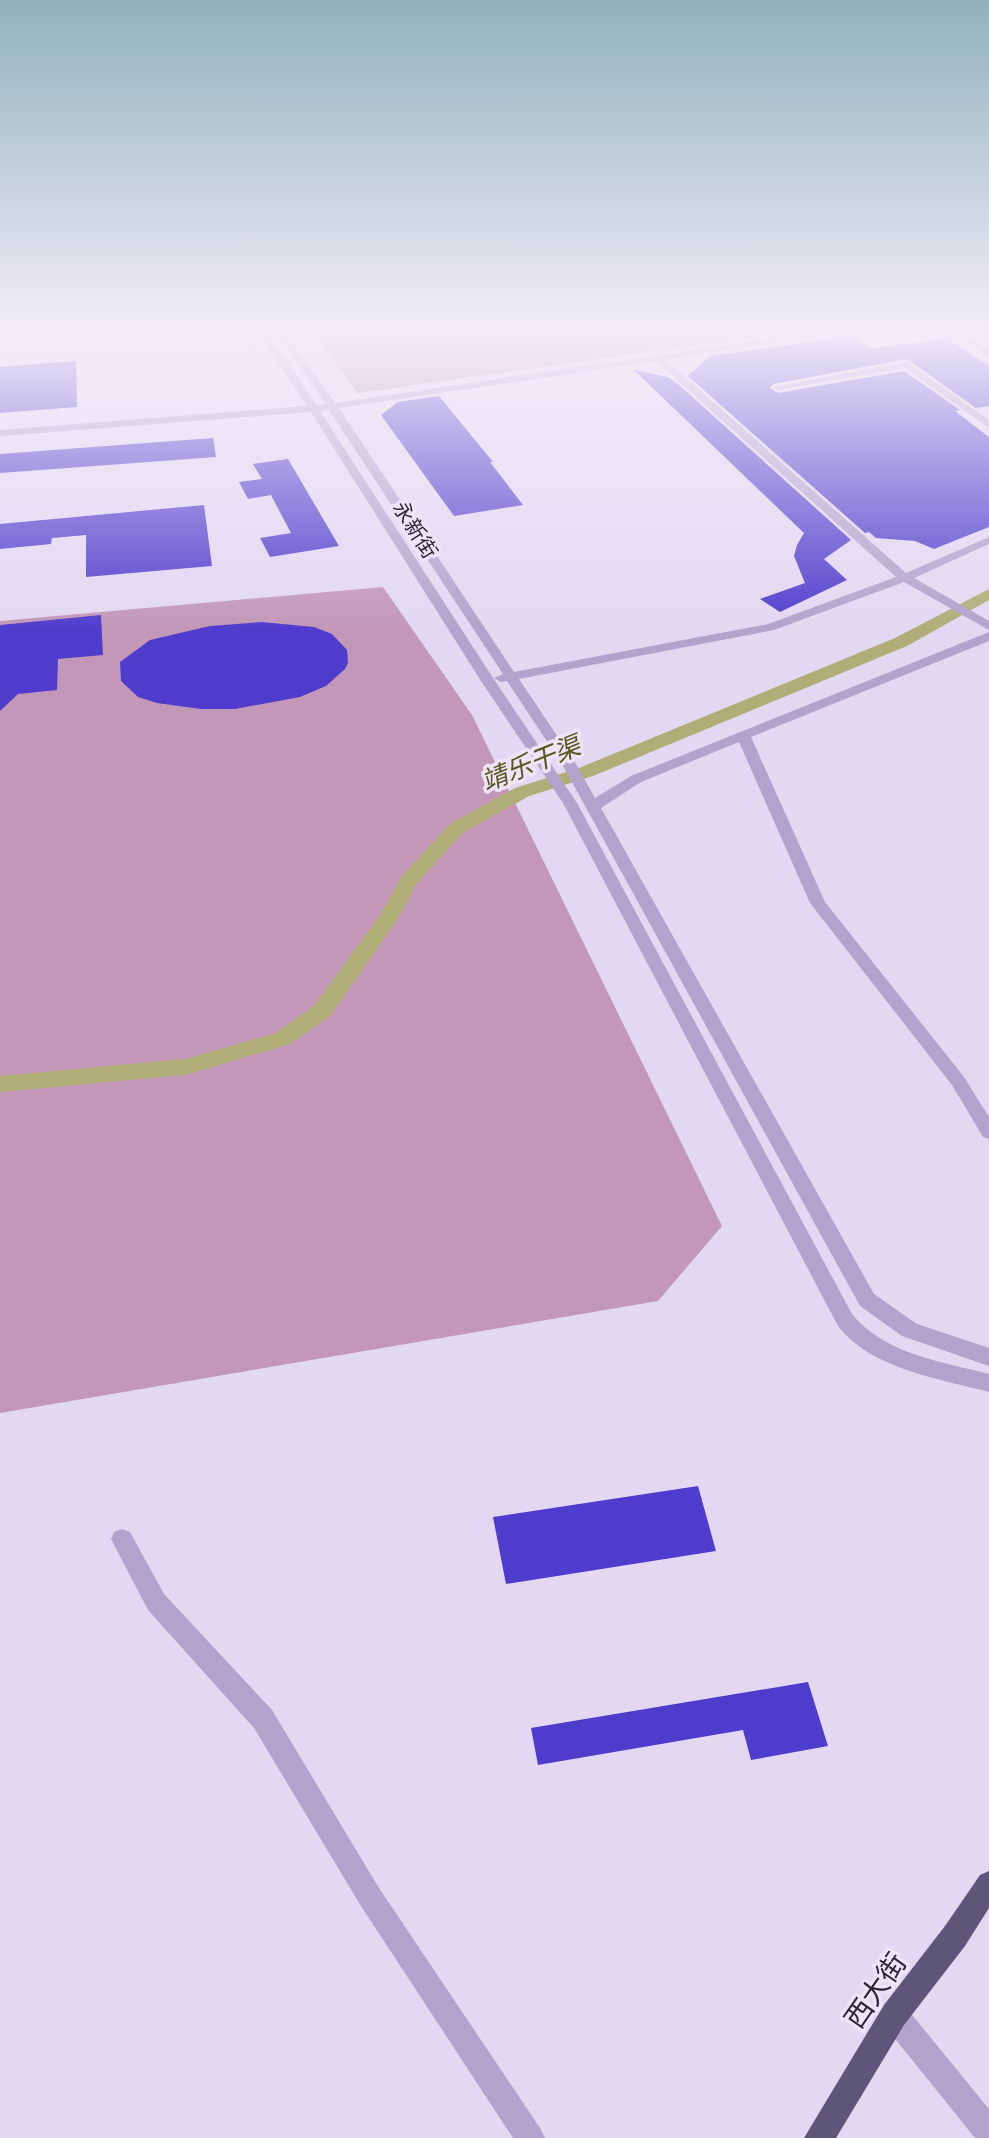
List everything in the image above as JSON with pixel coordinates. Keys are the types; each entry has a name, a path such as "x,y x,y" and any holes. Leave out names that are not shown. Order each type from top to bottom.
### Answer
{"main road":[{"name":"西大街","path":"819,2138 894,2015 955,1936 989,1884"}],"street":[{"path":"0,433 29,431"},
{"name":"永新街","path":"328,431 488,681 546,766 584,802"},
{"name":"永新街","path":"348,431 569,764 584,802"},
{"path":"739,431 905,578 986,624"},
{"path":"488,681 770,628 905,578 989,540"},
{"path":"584,802 989,636"},
{"path":"744,737 818,903 958,1081 989,1132"},
{"path":"584,802 867,1300 889,1320 914,1334 989,1357"},
{"path":"584,802 828,1292 850,1327 876,1345 911,1362 989,1383"},
{"path":"122,1539 156,1602 263,1719 370,1897 525,2136"},
{"path":"894,2015 989,2132"}],"shaded area":[{"path":"383,587 472,715 722,1226 658,1301 0,1413 0,621"}],"building":[{"path":"392,431 467,431 523,505 454,516"},
{"path":"697,431 730,431 851,540 824,559 847,580 780,612 760,599 805,583 794,556 804,533"},
{"path":"750,431 981,431 989,437 989,527 934,549 915,541 876,538 869,532 865,533"},
{"path":"213,438 216,457 0,473 0,454"},
{"path":"288,459 339,546 270,557 260,538 291,533 271,495 248,499 239,482 262,479 253,464"},
{"path":"204,505 212,566 86,577 86,535 52,538 51,544 0,549 0,524"},
{"path":"101,615 103,655 58,659 57,690 18,694 0,711 0,625"},
{"path":"262,622 314,627 332,634 347,650 348,663 345,669 326,686 300,697 235,709 201,709 157,703 138,697 121,681 120,662 150,640 210,626"},
{"path":"698,1486 716,1551 506,1584 493,1517"},
{"path":"808,1682 828,1746 751,1760 743,1730 538,1765 531,1728"}],"waterway":[{"name":"靖乐干渠","path":"0,1084 185,1067 282,1039 322,1011 389,917 409,880 457,828 522,792 586,772 901,642 989,594"}]}
